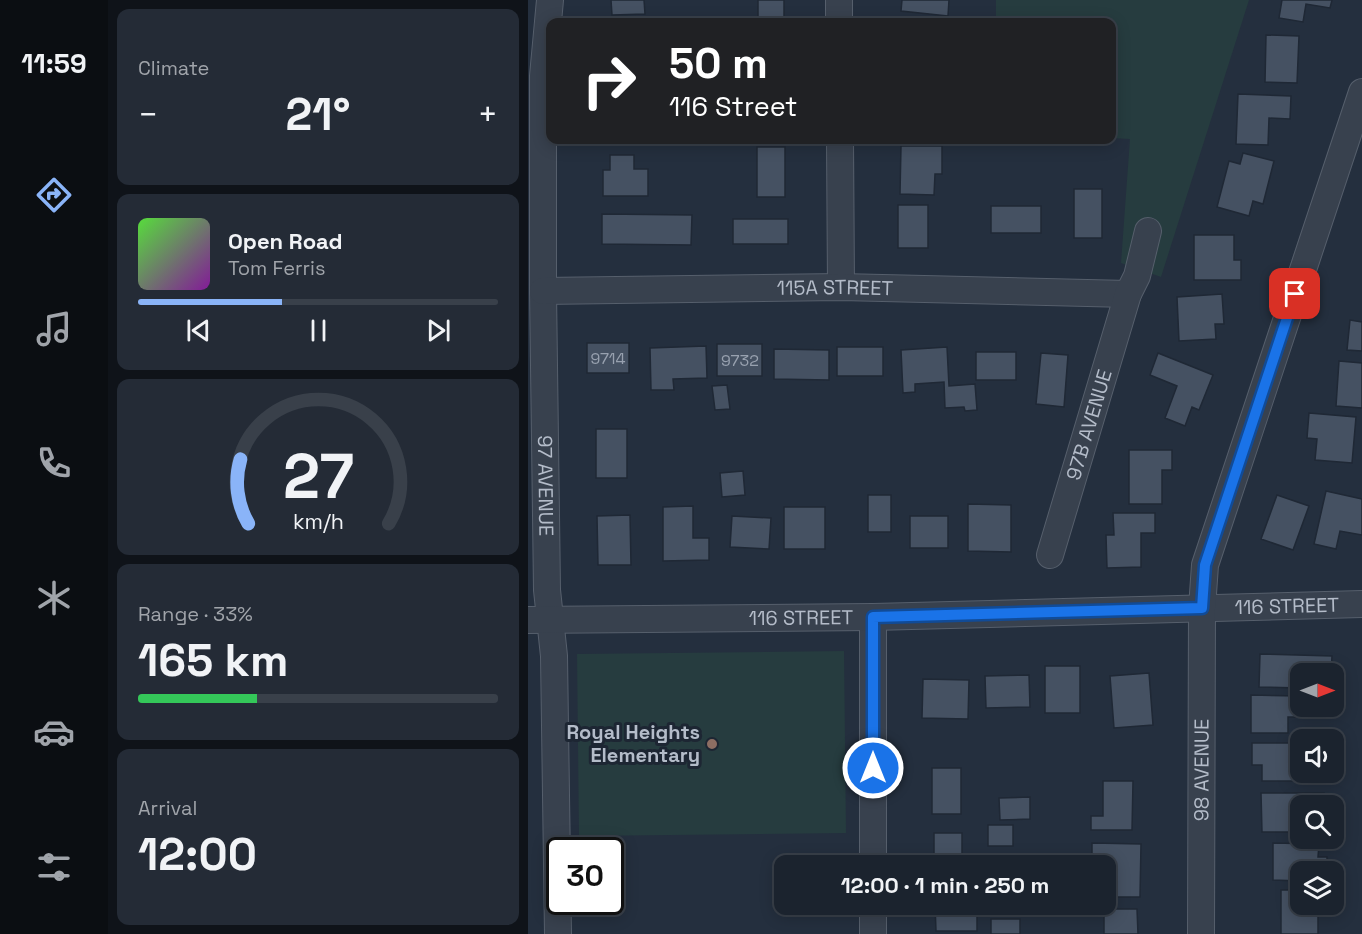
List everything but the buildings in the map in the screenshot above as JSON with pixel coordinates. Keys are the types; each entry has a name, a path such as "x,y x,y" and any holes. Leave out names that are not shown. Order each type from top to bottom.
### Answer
{"street":[{"name":"97 AVENUE","path":"548,18 550,0"},
{"path":"838,0 839,18"},
{"name":"97 AVENUE","path":"546,43 543,76 543,291 547,578 539,620 554,656 558,934"},
{"name":"98 AVENUE","path":"1201,934 1202,608 1205,565 1362,92"},
{"path":"840,144 841,287"},
{"name":"97B AVENUE","path":"1050,555 1128,294 1137,276 1148,231"},
{"name":"115A STREET","path":"543,291 841,287 1128,294"},
{"name":"116 STREET","path":"539,620 873,617 1362,604"},
{"path":"873,617 873,855"},
{"path":"873,915 873,934"}],"green space":[{"path":"996,0 1249,0 1161,277 1121,263 1130,139 1116,138 1116,18 996,18"},
{"name":"Royal Heights Elementary","path":"844,651 846,833 579,836 577,654"}],"place":[{"name":"Royal Heights Elementary","path":"712,744"}],"route":[{"path":"873,768 873,617 1202,608 1205,565 1295,294"}]}
